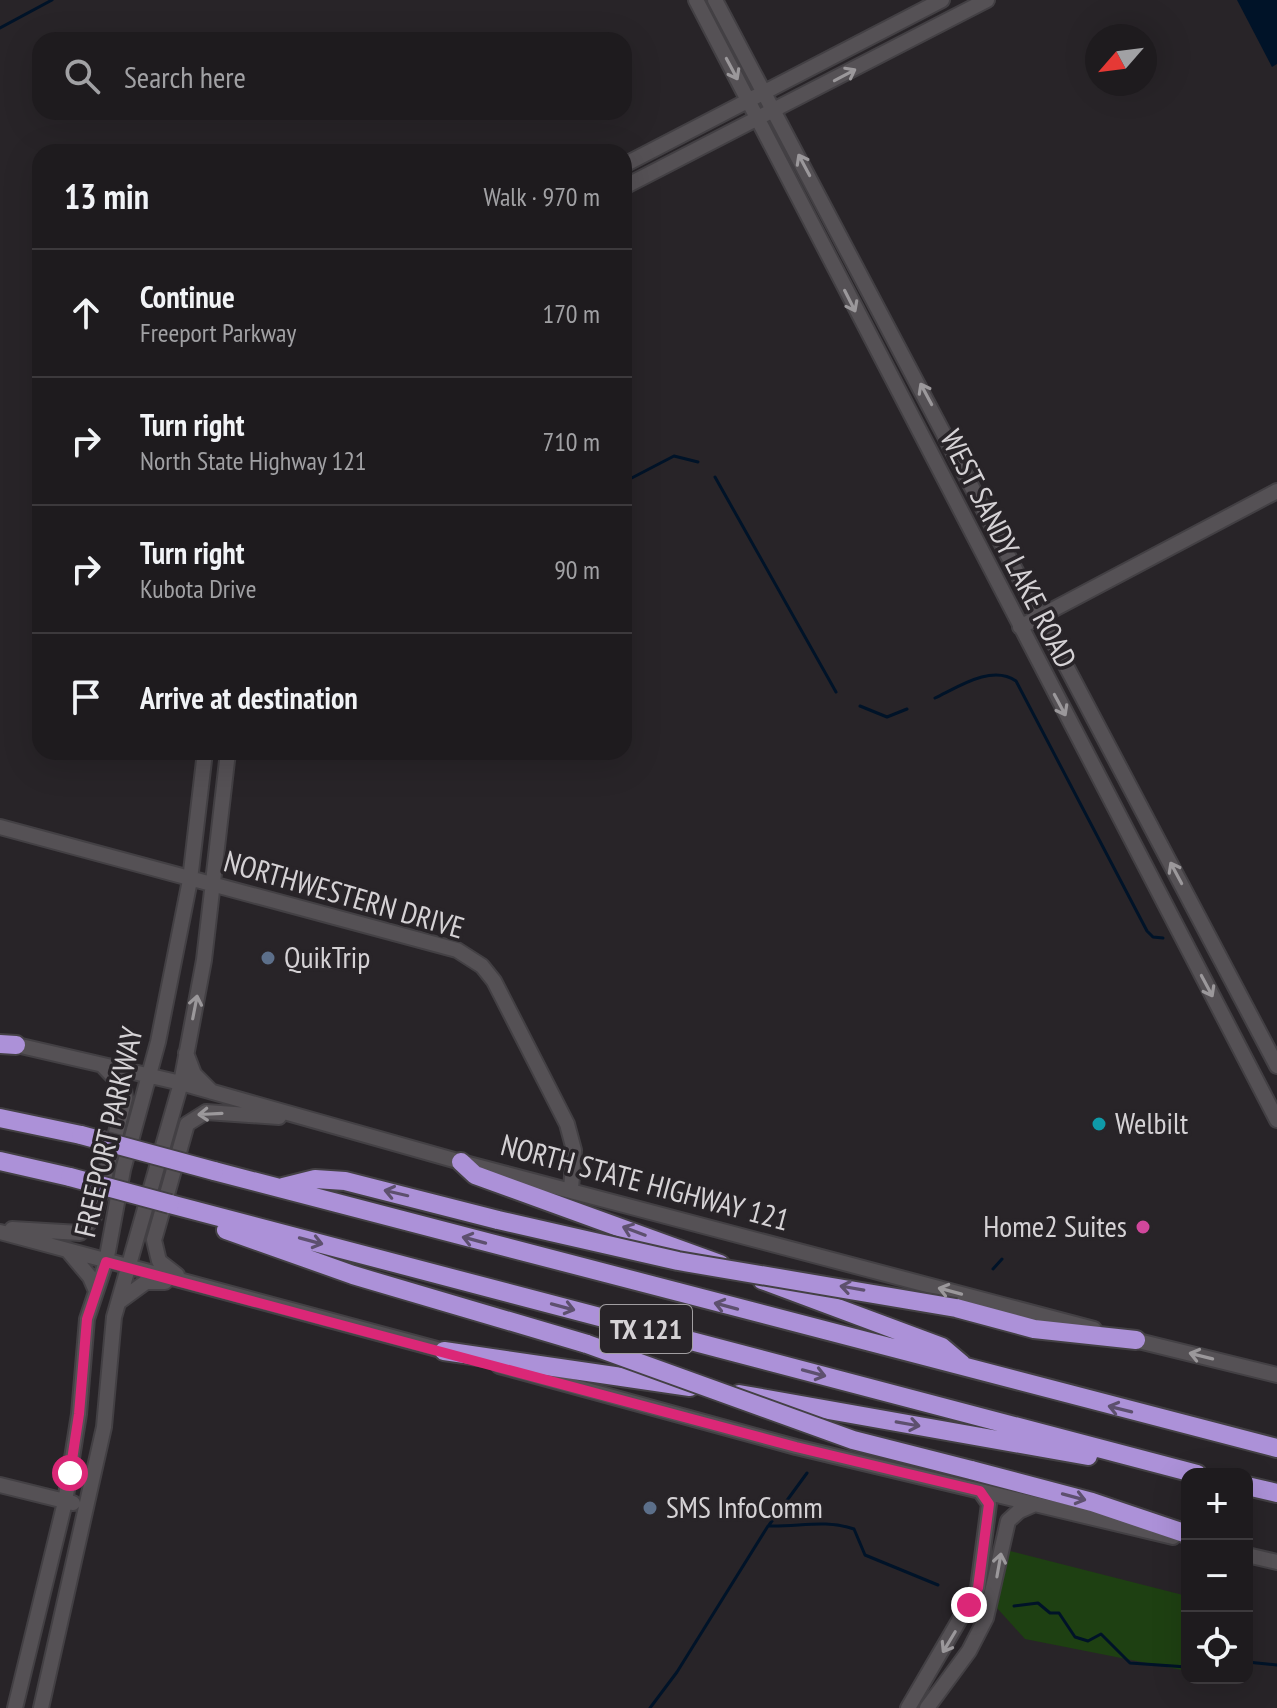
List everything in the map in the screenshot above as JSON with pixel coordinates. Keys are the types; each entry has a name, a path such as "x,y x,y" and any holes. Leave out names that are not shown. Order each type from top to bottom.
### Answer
{"highway":[{"name":"TX 121","path":"0,1118 81,1135 1277,1448"},
{"name":"TX 121","path":"0,1161 1181,1470"},
{"path":"461,1162 475,1175 554,1201 942,1347 964,1366"},
{"path":"280,1188 315,1179 345,1181 678,1261 956,1308 1034,1329 1136,1340"},
{"path":"176,1205 189,1217 353,1275 587,1344 853,1440 1092,1502 1181,1532"},
{"path":"444,1351 787,1402 1093,1457 1111,1451"},
{"path":"1253,1487 1277,1493"}],"main road":[{"name":"WEST SANDY LAKE ROAD","path":"696,0 1277,1120"},
{"name":"WEST SANDY LAKE ROAD","path":"715,0 887,320 1277,1066"},
{"path":"632,161 942,0"},
{"path":"632,183 776,112 987,0"},
{"path":"899,23 909,41"},
{"path":"868,335 887,320"},
{"path":"1020,627 1277,491"},
{"name":"FREEPORT PARKWAY","path":"15,1708 65,1502 79,1414 87,1319 106,1262 123,1170 158,1042 190,880 204,760"},
{"name":"FREEPORT PARKWAY","path":"41,1708 104,1427 114,1317 131,1268 181,1083 214,885 227,760"},
{"name":"NORTHWESTERN DRIVE","path":"0,827 457,950 482,966 494,981 567,1124 574,1150 571,1189"},
{"path":"1187,948 1209,937"},
{"path":"124,1070 141,1063 158,1042"},
{"name":"NORTH STATE HIGHWAY 121","path":"5,1043 181,1083 461,1162 1277,1375"},
{"path":"186,1052 194,1074 212,1092"},
{"path":"0,1230 80,1233 90,1225 125,1098 124,1088 102,1065"},
{"path":"188,1282 159,1261 154,1240 187,1124 206,1112 316,1120"},
{"path":"0,1230 69,1252 796,1447 1181,1539"},
{"path":"69,1252 90,1277 96,1291"},
{"path":"120,1301 146,1282 188,1282"},
{"path":"0,1485 85,1506"},
{"path":"908,1708 978,1588 989,1504 980,1491"},
{"path":"927,1708 969,1651 986,1618 1008,1521 1019,1511 1035,1504"},
{"path":"1253,1556 1277,1562"}],"green space":[{"path":"1002,1549 1181,1594 1181,1670 1025,1639 996,1607"}],"water":[{"path":"1237,0 1277,0 1277,64 1272,67"}],"waterway":[{"path":"0,28 52,0"},
{"path":"632,478 674,456 698,462"},
{"path":"715,477 836,692"},
{"path":"935,698 986,676 1007,676 1016,681 1147,931 1153,937 1163,938"},
{"path":"860,706 887,717 907,709"},
{"path":"993,1269 1002,1259"},
{"path":"769,1525 807,1473"},
{"path":"650,1708 677,1672 768,1526 822,1524 854,1529 865,1555 938,1585"},
{"path":"1014,1606 1038,1603 1050,1613 1059,1613 1075,1637 1088,1641 1101,1634 1130,1663 1181,1667"},
{"path":"1253,1663 1277,1665"}],"place":[{"name":"QuikTrip","path":"268,958"},
{"name":"Welbilt","path":"1099,1124"},
{"name":"Home2 Suites","path":"1143,1227"},
{"name":"SMS InfoComm","path":"650,1508"}],"route":[{"path":"70,1473 79,1414 87,1319 106,1262 796,1447 980,1491 989,1504 978,1588 969,1605"}]}
